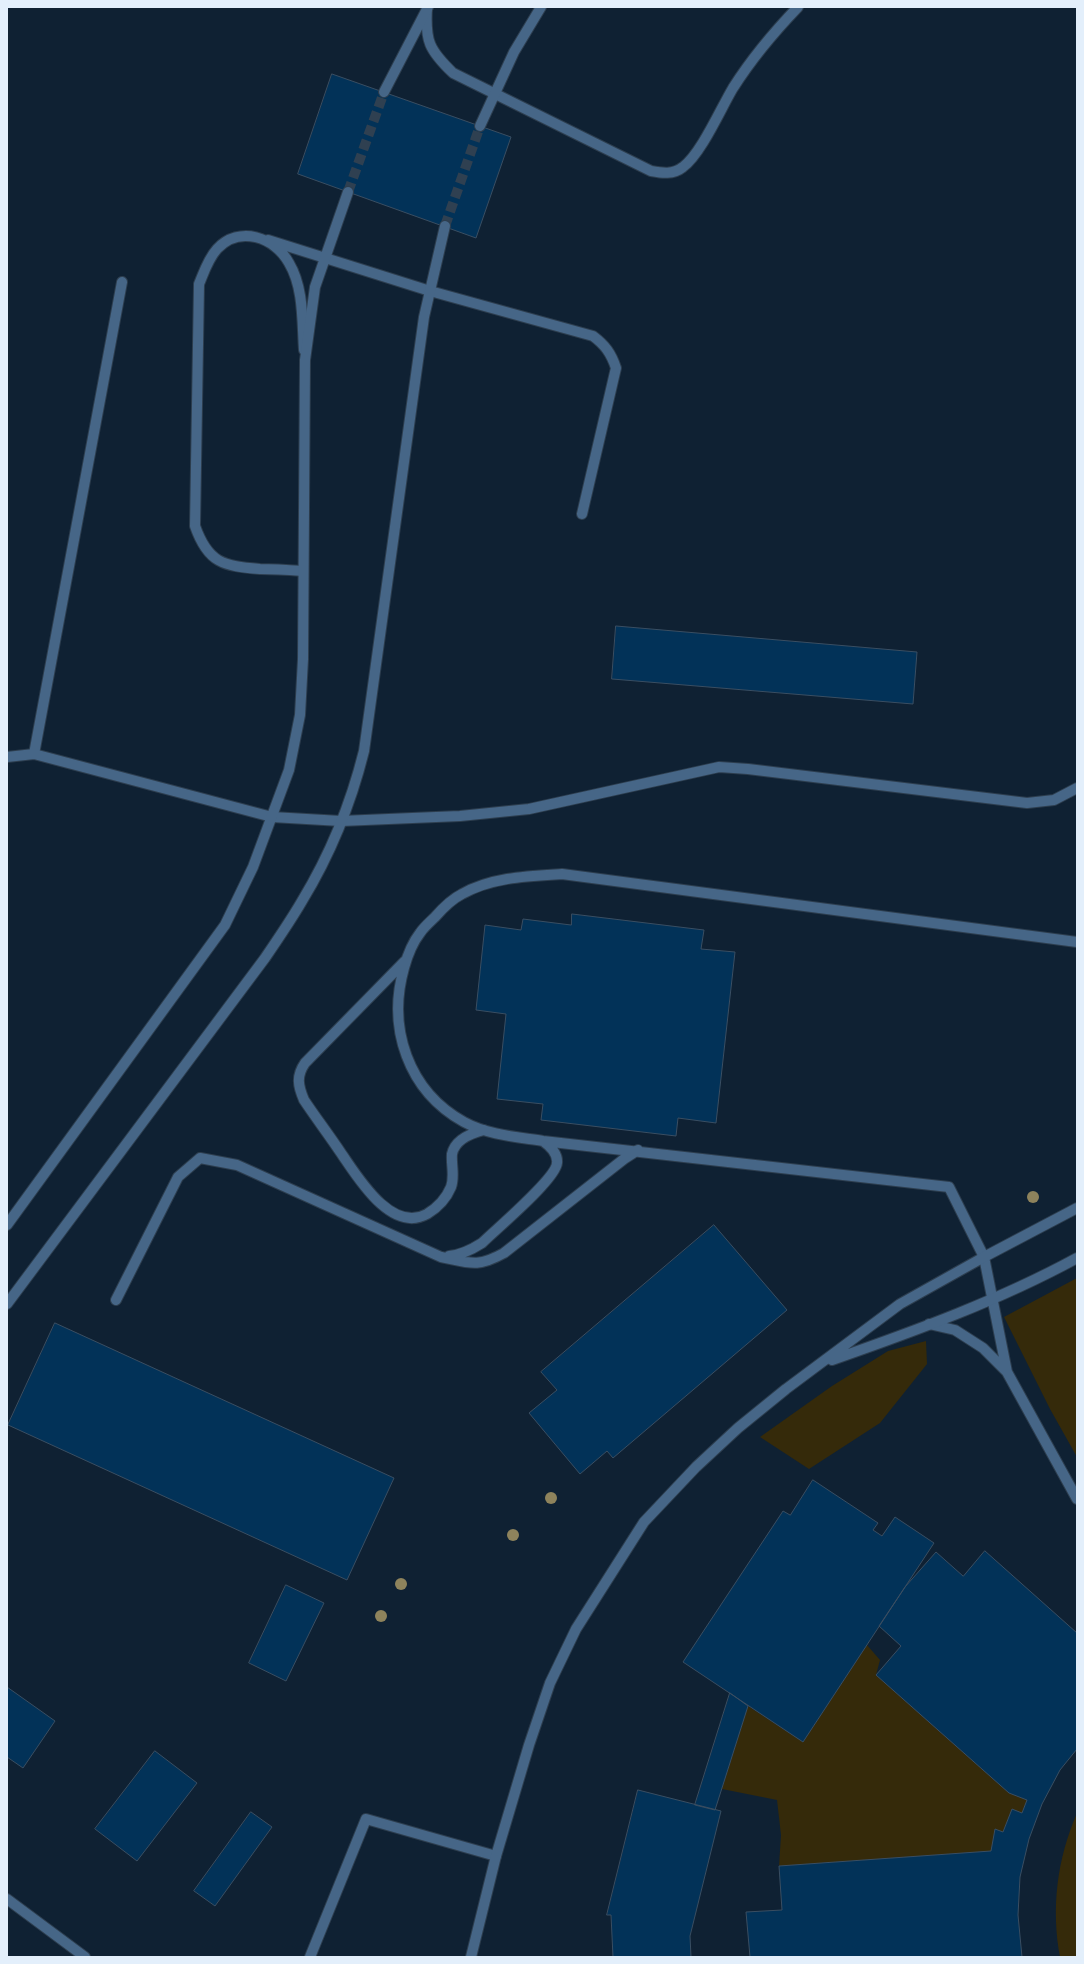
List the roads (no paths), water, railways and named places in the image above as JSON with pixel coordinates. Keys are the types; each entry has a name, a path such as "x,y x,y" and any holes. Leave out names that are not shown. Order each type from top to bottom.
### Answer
{"street":[{"path":"480,126 514,52 541,7"},
{"path":"427,8 427,36 432,50 454,73 651,171 673,173 683,168 693,158 734,87 772,34 798,7"},
{"path":"384,92 427,8"},
{"path":"305,360 315,288 348,192"},
{"path":"7,1304 265,958 303,900 341,821 355,787 364,751 424,317 445,226"},
{"path":"7,1225 225,925 253,867 289,770 300,715 304,571 305,360 299,288 289,262 271,244 253,235"},
{"path":"304,571 234,567 221,562 210,553 201,542 195,526 199,284 206,266 218,248 234,238 253,235 326,256 430,291 593,336 608,350 616,368 582,514"},
{"path":"34,754 122,282"},
{"path":"7,758 34,754 272,816 341,821 460,816 529,809 719,767 748,769 1027,803 1054,800 1077,788"},
{"path":"1007,1372 984,1257 949,1187 638,1150 543,1141 484,1130 464,1122 434,1098 418,1078 406,1055 397,1013 398,988 407,959 420,933 441,911 462,894 493,881 562,874 1077,942"},
{"path":"407,959 305,1063 299,1072 298,1088 304,1100 370,1195 384,1208 398,1215 414,1218 423,1216 434,1210 444,1199 450,1187 453,1176 452,1153 464,1136 484,1130"},
{"path":"441,1257 457,1256 472,1250 482,1243 555,1171 557,1163 550,1146 543,1141"},
{"path":"116,1300 178,1177 200,1158 237,1165 441,1257 472,1263 488,1262 514,1245 624,1159 638,1150"},
{"path":"471,1957 496,1856 528,1745 550,1683 576,1629 644,1522 696,1467 738,1428 786,1389 900,1304 984,1257 1077,1208"},
{"path":"822,1363 929,1324 993,1298 1047,1274 1077,1258"},
{"path":"929,1324 955,1330 983,1348 1007,1372 1077,1499"},
{"path":"310,1957 366,1819 496,1856"},
{"path":"7,1899 85,1957"}],"tunnel":[{"path":"348,192 384,92"},
{"path":"445,226 480,126"}]}
